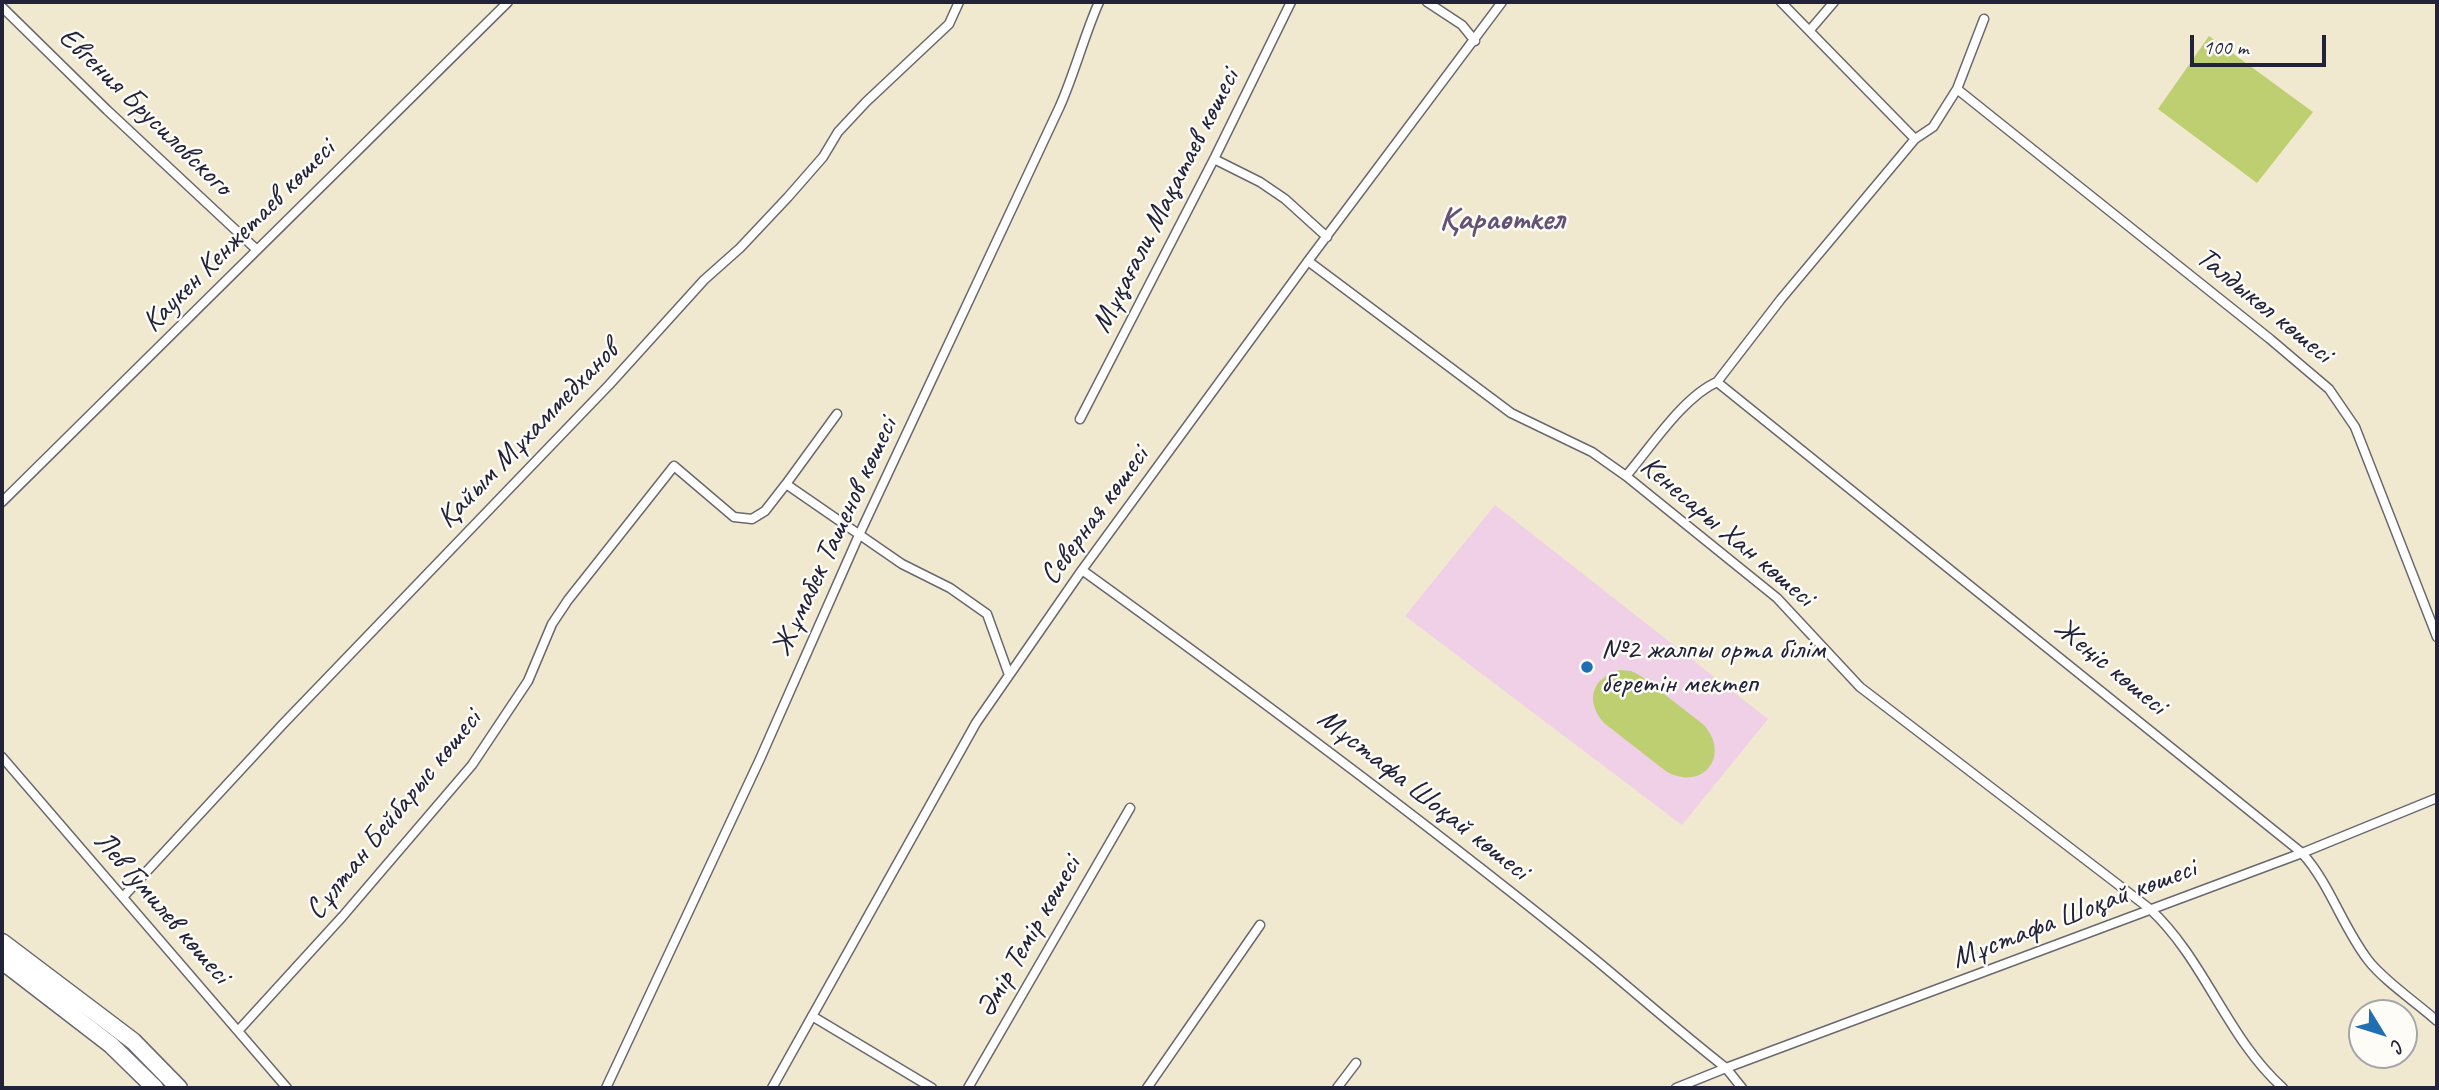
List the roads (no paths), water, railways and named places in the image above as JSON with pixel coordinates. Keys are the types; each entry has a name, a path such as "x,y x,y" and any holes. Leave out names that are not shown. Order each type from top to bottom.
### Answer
{"highway":[{"path":"2,942 132,1041 178,1088"},
{"path":"2,961 111,1045 155,1088"}],"street":[{"name":"Каукен Кенжетаев көшесі","path":"2,502 508,2"},
{"name":"Қайым Мұхаммедханов","path":"123,897 283,724 609,385 704,280 779,208 823,157 838,132 948,24 960,2"},
{"name":"Жұмабек Ташенов көшесі","path":"606,1088 760,759 859,535 1060,106 1099,2"},
{"name":"Мұқағали Мақатаев көшесі","path":"1080,419 1214,159 1291,2"},
{"path":"1427,2 1462,25 1475,41"},
{"name":"Северная көшесі","path":"772,1088 976,723 1082,570 1502,2"},
{"path":"1781,2 1915,139"},
{"path":"1810,30 1834,2"},
{"name":"Евгения Брусиловского","path":"2,7 107,110 257,250"},
{"path":"1626,476 1689,401 1703,388 1717,382 1781,299 1915,139 1933,127 1957,89 1984,19"},
{"name":"Талдыкөл көшесі","path":"1957,89 2329,389 2355,427 2437,637"},
{"path":"1214,159 1268,188 1327,237"},
{"name":"Кенесары Хан көшесі","path":"1308,261 1511,413 1592,452 1626,476 1777,598 1860,687 2150,909 2182,945 2259,1064 2283,1088"},
{"name":"Жеңіс көшесі","path":"1717,382 2302,853 2326,887 2352,937 2370,962 2437,1021"},
{"path":"837,414 786,484 902,564 950,588 986,614 1009,675"},
{"name":"Сұлтан Бейбарыс көшесі","path":"238,1031 342,917 472,765 528,681 557,616 674,466 734,517 752,519 765,511 786,484"},
{"name":"Мұстафа Шоқай көшесі","path":"1082,570 1303,730 1592,957 1669,1024 1726,1068 1742,1088"},
{"name":"Лев Гумилев көшесі","path":"2,757 287,1088"},
{"name":"Мұстафа Шоқай көшесі","path":"1726,1068 2302,853 2437,798"},
{"name":"Әмір Темір көшесі","path":"968,1088 1130,808"},
{"path":"1147,1088 1261,925"},
{"path":"812,1016 932,1088"},
{"path":"1337,1088 1356,1063"},
{"path":"1676,1088 1726,1068"}],"place":[{"name":"№2 жалпы орта білім беретін мектеп","path":"1587,667"}],"district":[{"name":"Қараөткел","path":"1502,220"}]}
